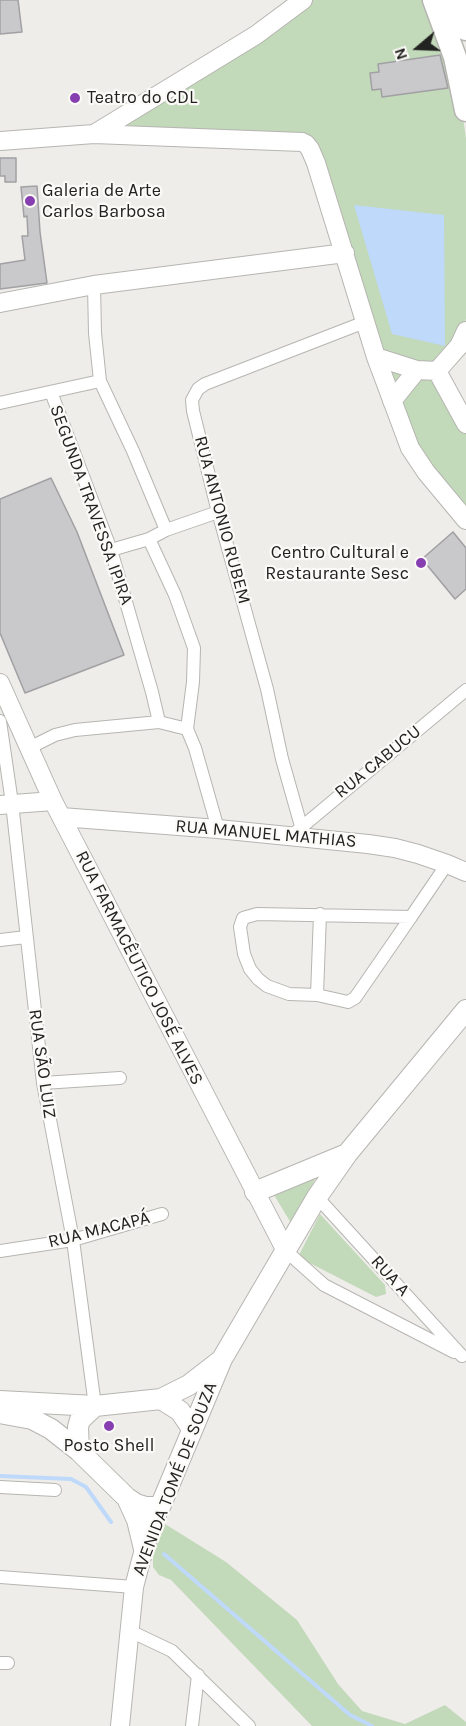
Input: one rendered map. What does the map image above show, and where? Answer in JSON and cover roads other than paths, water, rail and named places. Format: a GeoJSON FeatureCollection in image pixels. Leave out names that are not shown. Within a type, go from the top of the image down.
{"type":"FeatureCollection","features":[{"type":"Feature","properties":{"kind":"highway"},"geometry":{"type":"LineString","coordinates":[[434,0],[455,57],[466,110]]}},
{"type":"Feature","properties":{"kind":"highway"},"geometry":{"type":"LineString","coordinates":[[456,0],[466,29]]}},
{"type":"Feature","properties":{"kind":"main road","name":"AVENIDA TOMÉ DE SOUZA"},"geometry":{"type":"LineString","coordinates":[[160,1507],[222,1359],[317,1197],[347,1154],[466,1010]]}},
{"type":"Feature","properties":{"kind":"main road"},"geometry":{"type":"LineString","coordinates":[[255,1192],[347,1154]]}},
{"type":"Feature","properties":{"kind":"main road"},"geometry":{"type":"LineString","coordinates":[[0,1401],[94,1406],[161,1399],[189,1385],[222,1359]]}},
{"type":"Feature","properties":{"kind":"main road"},"geometry":{"type":"LineString","coordinates":[[161,1399],[180,1411],[192,1430]]}},
{"type":"Feature","properties":{"kind":"main road"},"geometry":{"type":"LineString","coordinates":[[80,1451],[78,1427],[80,1420],[94,1406]]}},
{"type":"Feature","properties":{"kind":"main road"},"geometry":{"type":"LineString","coordinates":[[0,1413],[32,1419],[51,1429],[80,1451],[127,1498],[146,1507],[160,1507]]}},
{"type":"Feature","properties":{"kind":"main road"},"geometry":{"type":"LineString","coordinates":[[127,1498],[141,1533],[144,1549]]}},
{"type":"Feature","properties":{"kind":"street"},"geometry":{"type":"LineString","coordinates":[[94,134],[256,35],[303,0]]}},
{"type":"Feature","properties":{"kind":"street"},"geometry":{"type":"LineString","coordinates":[[0,141],[94,134],[302,142],[309,147],[345,253],[376,357],[410,448],[426,472],[466,519]]}},
{"type":"Feature","properties":{"kind":"street"},"geometry":{"type":"LineString","coordinates":[[0,303],[94,285],[345,253]]}},
{"type":"Feature","properties":{"kind":"street"},"geometry":{"type":"LineString","coordinates":[[94,285],[95,333],[100,381],[134,451],[166,530]]}},
{"type":"Feature","properties":{"kind":"street","name":"RUA ANTONIO RUBEM"},"geometry":{"type":"LineString","coordinates":[[297,831],[264,678],[218,512],[192,400],[198,389],[255,364],[365,322]]}},
{"type":"Feature","properties":{"kind":"street"},"geometry":{"type":"LineString","coordinates":[[376,357],[417,370],[437,370],[459,346],[466,331]]}},
{"type":"Feature","properties":{"kind":"street"},"geometry":{"type":"LineString","coordinates":[[392,401],[417,370]]}},
{"type":"Feature","properties":{"kind":"street"},"geometry":{"type":"LineString","coordinates":[[437,370],[466,424]]}},
{"type":"Feature","properties":{"kind":"street"},"geometry":{"type":"LineString","coordinates":[[0,403],[100,381]]}},
{"type":"Feature","properties":{"kind":"street","name":"SEGUNDA TRAVESSA IPIRA"},"geometry":{"type":"LineString","coordinates":[[51,392],[111,550],[159,722]]}},
{"type":"Feature","properties":{"kind":"street"},"geometry":{"type":"LineString","coordinates":[[111,550],[149,539],[166,530],[218,512]]}},
{"type":"Feature","properties":{"kind":"street"},"geometry":{"type":"LineString","coordinates":[[149,539],[175,595],[194,648],[193,681],[187,729],[195,748],[218,829]]}},
{"type":"Feature","properties":{"kind":"street","name":"RUA FARMACÊUTICO JOSÉ ALVES"},"geometry":{"type":"LineString","coordinates":[[0,683],[57,809],[286,1251]]}},
{"type":"Feature","properties":{"kind":"street","name":"RUA CABUCU"},"geometry":{"type":"LineString","coordinates":[[297,831],[466,690]]}},
{"type":"Feature","properties":{"kind":"street","name":"RUA SÃO LUIZ"},"geometry":{"type":"LineString","coordinates":[[0,721],[6,804],[26,938],[43,1083],[73,1240],[94,1406]]}},
{"type":"Feature","properties":{"kind":"street"},"geometry":{"type":"LineString","coordinates":[[29,748],[55,735],[75,730],[159,722],[187,729]]}},
{"type":"Feature","properties":{"kind":"street","name":"RUA MANUEL MATHIAS"},"geometry":{"type":"LineString","coordinates":[[6,804],[218,829],[297,831],[395,848],[447,864],[466,873]]}},
{"type":"Feature","properties":{"kind":"street"},"geometry":{"type":"LineString","coordinates":[[411,917],[320,914],[250,915],[243,918],[240,927],[246,961],[258,979],[267,986],[289,994],[348,1002],[353,999],[411,917],[447,864]]}},
{"type":"Feature","properties":{"kind":"street"},"geometry":{"type":"LineString","coordinates":[[317,996],[320,914]]}},
{"type":"Feature","properties":{"kind":"street"},"geometry":{"type":"LineString","coordinates":[[0,940],[26,938]]}},
{"type":"Feature","properties":{"kind":"street"},"geometry":{"type":"LineString","coordinates":[[43,1083],[120,1078]]}},
{"type":"Feature","properties":{"kind":"street","name":"RUA A"},"geometry":{"type":"LineString","coordinates":[[317,1197],[464,1357]]}},
{"type":"Feature","properties":{"kind":"street","name":"RUA MACAPÁ"},"geometry":{"type":"LineString","coordinates":[[0,1251],[73,1240],[162,1214]]}},
{"type":"Feature","properties":{"kind":"street","name":"RUA A"},"geometry":{"type":"LineString","coordinates":[[286,1251],[324,1285],[464,1357]]}},
{"type":"Feature","properties":{"kind":"street"},"geometry":{"type":"LineString","coordinates":[[0,1487],[56,1490]]}},
{"type":"Feature","properties":{"kind":"street","name":"AVENIDA TOMÉ DE SOUZA"},"geometry":{"type":"LineString","coordinates":[[120,1726],[134,1587],[144,1549],[160,1507]]}},
{"type":"Feature","properties":{"kind":"street"},"geometry":{"type":"LineString","coordinates":[[0,1577],[134,1587]]}},
{"type":"Feature","properties":{"kind":"street"},"geometry":{"type":"LineString","coordinates":[[130,1631],[167,1647],[249,1726]]}},
{"type":"Feature","properties":{"kind":"street"},"geometry":{"type":"LineString","coordinates":[[192,1726],[198,1675]]}},
{"type":"Feature","properties":{"kind":"water"},"geometry":{"type":"Polygon","coordinates":[[[354,205],[444,215],[445,346],[392,334],[354,205]]]}},
{"type":"Feature","properties":{"kind":"waterway"},"geometry":{"type":"LineString","coordinates":[[0,1476],[71,1479],[86,1487],[111,1522]]}},
{"type":"Feature","properties":{"kind":"waterway"},"geometry":{"type":"LineString","coordinates":[[164,1554],[350,1715],[372,1726]]}},
{"type":"Feature","properties":{"kind":"place","name":"Teatro do CDL"},"geometry":{"type":"Point","coordinates":[75,98]}},
{"type":"Feature","properties":{"kind":"place","name":"Galeria de Arte Carlos Barbosa"},"geometry":{"type":"Point","coordinates":[30,201]}},
{"type":"Feature","properties":{"kind":"place","name":"Centro Cultural e Restaurante Sesc"},"geometry":{"type":"Point","coordinates":[421,563]}},
{"type":"Feature","properties":{"kind":"place","name":"Posto Shell"},"geometry":{"type":"Point","coordinates":[109,1426]}}]}
